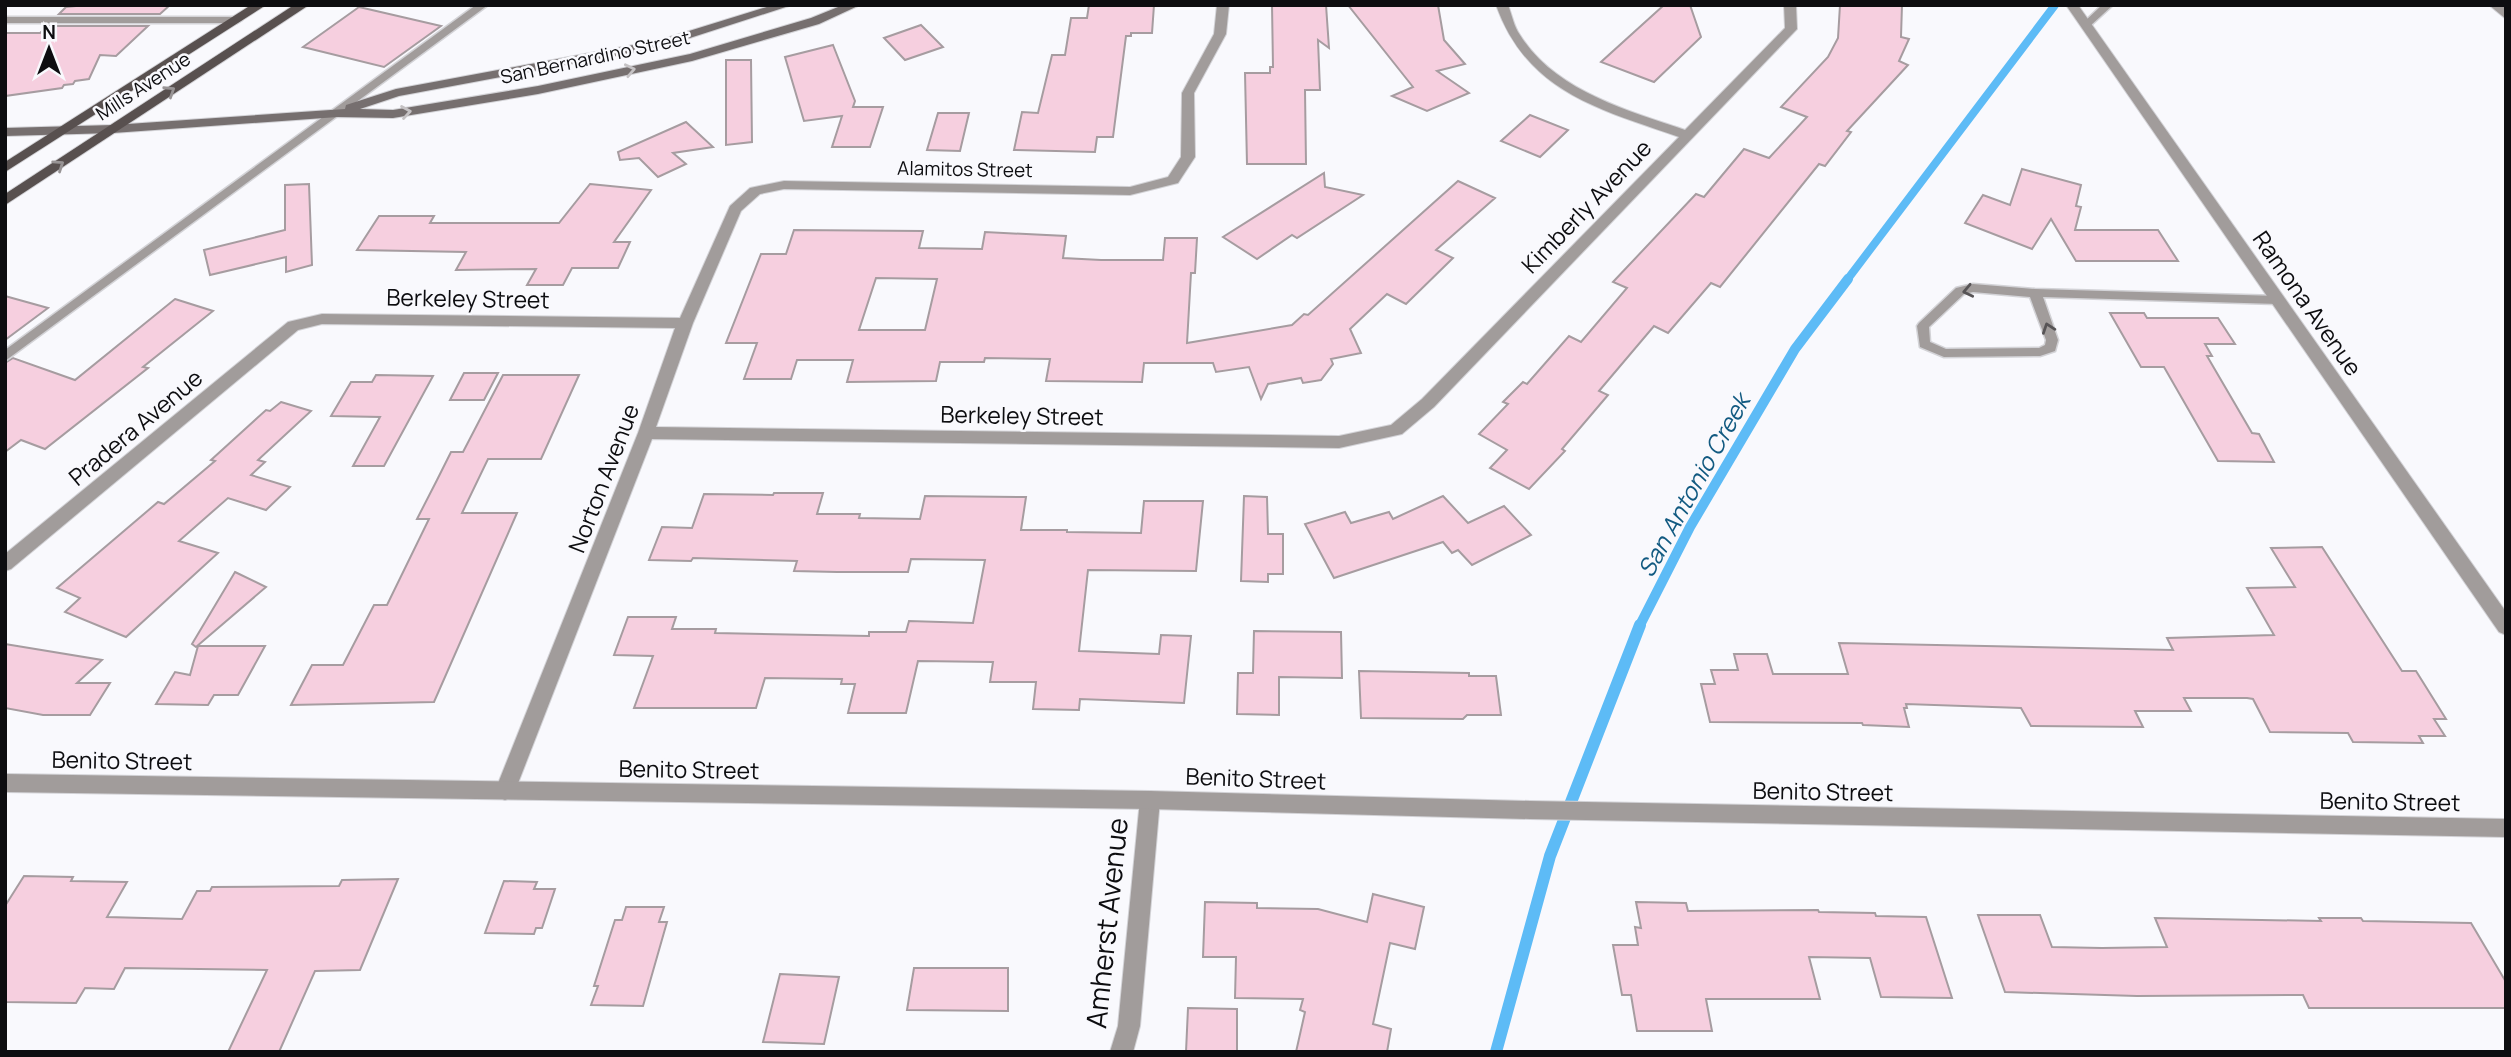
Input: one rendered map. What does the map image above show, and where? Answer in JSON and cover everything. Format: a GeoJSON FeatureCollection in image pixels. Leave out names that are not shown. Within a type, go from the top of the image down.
{"type":"FeatureCollection","features":[{"type":"Feature","properties":{"kind":"main road","name":"Mills Avenue"},"geometry":{"type":"LineString","coordinates":[[5,168],[260,5]]}},
{"type":"Feature","properties":{"kind":"main road","name":"Mills Avenue"},"geometry":{"type":"LineString","coordinates":[[5,201],[303,5]]}},
{"type":"Feature","properties":{"kind":"main road","name":"San Bernardino Street"},"geometry":{"type":"LineString","coordinates":[[338,113],[396,93],[662,43],[786,5]]}},
{"type":"Feature","properties":{"kind":"main road","name":"San Bernardino Street"},"geometry":{"type":"LineString","coordinates":[[5,132],[113,129],[338,113],[393,114],[538,90],[692,57],[815,21],[854,5]]}},
{"type":"Feature","properties":{"kind":"street","name":"Alamitos Street"},"geometry":{"type":"LineString","coordinates":[[755,191],[784,185],[1130,191],[1174,180],[1188,157],[1188,93],[1220,34],[1223,5]]}},
{"type":"Feature","properties":{"kind":"street"},"geometry":{"type":"LineString","coordinates":[[1502,5],[1516,43],[1546,73],[1592,100],[1686,135]]}},
{"type":"Feature","properties":{"kind":"street","name":"Kimberly Avenue"},"geometry":{"type":"LineString","coordinates":[[1396,430],[1428,403],[1791,29],[1790,5]]}},
{"type":"Feature","properties":{"kind":"street","name":"Ramona Avenue"},"geometry":{"type":"LineString","coordinates":[[2072,5],[2506,627]]}},
{"type":"Feature","properties":{"kind":"street"},"geometry":{"type":"LineString","coordinates":[[2495,5],[2506,15]]}},
{"type":"Feature","properties":{"kind":"street","name":"Norton Avenue"},"geometry":{"type":"LineString","coordinates":[[505,791],[646,433],[685,323],[735,209],[755,191]]}},
{"type":"Feature","properties":{"kind":"street","name":"Berkeley Street"},"geometry":{"type":"LineString","coordinates":[[293,326],[323,318],[685,323]]}},
{"type":"Feature","properties":{"kind":"street","name":"Pradera Avenue"},"geometry":{"type":"LineString","coordinates":[[5,564],[293,326]]}},
{"type":"Feature","properties":{"kind":"street","name":"Berkeley Street"},"geometry":{"type":"LineString","coordinates":[[646,433],[1339,442],[1396,430]]}},
{"type":"Feature","properties":{"kind":"street","name":"Benito Street"},"geometry":{"type":"LineString","coordinates":[[5,783],[1150,800],[1530,810],[2506,828]]}},
{"type":"Feature","properties":{"kind":"street","name":"Amherst Avenue"},"geometry":{"type":"LineString","coordinates":[[1121,1052],[1129,1026],[1150,800]]}},
{"type":"Feature","properties":{"kind":"lane"},"geometry":{"type":"LineString","coordinates":[[5,357],[483,5]]}},
{"type":"Feature","properties":{"kind":"lane"},"geometry":{"type":"LineString","coordinates":[[2086,25],[2108,5]]}},
{"type":"Feature","properties":{"kind":"lane"},"geometry":{"type":"LineString","coordinates":[[5,20],[237,20]]}},
{"type":"Feature","properties":{"kind":"lane"},"geometry":{"type":"LineString","coordinates":[[2035,293],[2052,340],[2051,348],[2040,352],[1944,353],[1924,345],[1923,326],[1960,291],[1973,288],[2035,293],[2278,300]]}},
{"type":"Feature","properties":{"kind":"building"},"geometry":{"type":"Polygon","coordinates":[[[170,5],[160,14],[59,14],[66,7],[170,5]]]}},
{"type":"Feature","properties":{"kind":"building"},"geometry":{"type":"Polygon","coordinates":[[[1089,5],[1154,5],[1152,33],[1131,33],[1131,36],[1126,36],[1113,137],[1097,137],[1095,152],[1014,150],[1022,112],[1038,113],[1052,55],[1065,55],[1071,18],[1087,18],[1089,5]]]}},
{"type":"Feature","properties":{"kind":"building"},"geometry":{"type":"Polygon","coordinates":[[[1272,5],[1326,5],[1329,48],[1318,40],[1320,90],[1305,90],[1306,164],[1247,164],[1245,73],[1270,73],[1270,67],[1273,67],[1272,5]]]}},
{"type":"Feature","properties":{"kind":"building"},"geometry":{"type":"Polygon","coordinates":[[[1348,5],[1438,5],[1444,40],[1465,64],[1437,71],[1469,93],[1427,111],[1392,96],[1413,87],[1348,5]]]}},
{"type":"Feature","properties":{"kind":"building"},"geometry":{"type":"Polygon","coordinates":[[[1664,5],[1690,5],[1701,37],[1654,82],[1601,62],[1664,5]]]}},
{"type":"Feature","properties":{"kind":"building"},"geometry":{"type":"Polygon","coordinates":[[[1840,5],[1902,5],[1901,37],[1909,39],[1899,61],[1908,65],[1847,131],[1851,132],[1825,166],[1819,164],[1720,287],[1711,283],[1668,333],[1654,326],[1599,391],[1608,395],[1562,449],[1565,451],[1529,489],[1490,468],[1507,450],[1479,434],[1508,404],[1503,402],[1523,382],[1527,384],[1569,336],[1581,342],[1627,288],[1613,282],[1696,194],[1704,197],[1744,149],[1769,158],[1807,117],[1781,107],[1828,57],[1838,38],[1840,5]]]}},
{"type":"Feature","properties":{"kind":"building"},"geometry":{"type":"Polygon","coordinates":[[[359,7],[441,26],[384,67],[303,47],[359,7]]]}},
{"type":"Feature","properties":{"kind":"building"},"geometry":{"type":"Polygon","coordinates":[[[921,25],[943,47],[905,60],[884,38],[921,25]]]}},
{"type":"Feature","properties":{"kind":"building"},"geometry":{"type":"Polygon","coordinates":[[[48,26],[148,26],[116,56],[100,55],[89,79],[75,81],[62,88],[5,96],[5,33],[40,33],[48,26]]]}},
{"type":"Feature","properties":{"kind":"building"},"geometry":{"type":"Polygon","coordinates":[[[833,45],[855,101],[853,107],[883,107],[870,147],[832,147],[842,116],[804,121],[785,57],[833,45]]]}},
{"type":"Feature","properties":{"kind":"building"},"geometry":{"type":"Polygon","coordinates":[[[726,60],[751,60],[752,142],[726,145],[726,60]]]}},
{"type":"Feature","properties":{"kind":"building"},"geometry":{"type":"Polygon","coordinates":[[[938,113],[969,113],[960,151],[927,150],[938,113]]]}},
{"type":"Feature","properties":{"kind":"building"},"geometry":{"type":"Polygon","coordinates":[[[1530,115],[1568,130],[1540,157],[1501,141],[1530,115]]]}},
{"type":"Feature","properties":{"kind":"building"},"geometry":{"type":"Polygon","coordinates":[[[686,122],[713,147],[673,153],[686,164],[658,177],[639,158],[620,160],[618,152],[686,122]]]}},
{"type":"Feature","properties":{"kind":"building"},"geometry":{"type":"Polygon","coordinates":[[[2022,169],[2081,185],[2076,206],[2081,207],[2075,230],[2158,230],[2178,261],[2076,261],[2051,219],[2032,249],[1965,223],[1983,195],[2010,205],[2022,169]]]}},
{"type":"Feature","properties":{"kind":"building"},"geometry":{"type":"Polygon","coordinates":[[[1324,173],[1325,187],[1363,195],[1297,238],[1292,235],[1257,259],[1223,237],[1324,173]]]}},
{"type":"Feature","properties":{"kind":"building"},"geometry":{"type":"Polygon","coordinates":[[[1458,181],[1495,198],[1436,250],[1453,258],[1406,304],[1387,294],[1350,329],[1361,353],[1331,359],[1333,364],[1321,380],[1303,383],[1301,378],[1268,384],[1261,399],[1249,367],[1216,372],[1213,363],[1144,363],[1142,382],[1046,381],[1050,359],[985,358],[984,362],[940,362],[936,381],[847,382],[853,360],[797,360],[791,379],[744,379],[757,343],[726,343],[761,254],[786,254],[794,230],[923,231],[919,248],[982,249],[985,232],[1066,236],[1063,258],[1101,260],[1163,260],[1165,238],[1197,238],[1195,273],[1191,273],[1187,343],[1292,325],[1304,314],[1308,315],[1458,181]],[[876,278],[859,330],[925,330],[937,279],[876,278]]]}},
{"type":"Feature","properties":{"kind":"building"},"geometry":{"type":"Polygon","coordinates":[[[309,184],[312,265],[286,272],[286,257],[210,275],[204,250],[285,230],[285,185],[309,184]]]}},
{"type":"Feature","properties":{"kind":"building"},"geometry":{"type":"Polygon","coordinates":[[[590,184],[651,190],[614,242],[630,242],[618,268],[572,268],[563,285],[527,285],[536,269],[456,270],[466,252],[357,250],[379,216],[434,216],[430,223],[559,223],[590,184]]]}},
{"type":"Feature","properties":{"kind":"building"},"geometry":{"type":"Polygon","coordinates":[[[5,296],[48,308],[5,340],[5,296]]]}},
{"type":"Feature","properties":{"kind":"building"},"geometry":{"type":"Polygon","coordinates":[[[175,299],[213,311],[143,367],[148,368],[45,449],[21,440],[5,452],[5,363],[13,358],[75,380],[175,299]]]}},
{"type":"Feature","properties":{"kind":"building"},"geometry":{"type":"Polygon","coordinates":[[[2110,313],[2144,313],[2147,318],[2218,318],[2235,344],[2205,344],[2212,356],[2207,356],[2252,433],[2259,434],[2274,462],[2218,461],[2164,367],[2141,367],[2110,313]]]}},
{"type":"Feature","properties":{"kind":"building"},"geometry":{"type":"Polygon","coordinates":[[[464,373],[498,373],[484,400],[450,400],[464,373]]]}},
{"type":"Feature","properties":{"kind":"building"},"geometry":{"type":"Polygon","coordinates":[[[376,375],[433,376],[384,466],[353,466],[380,417],[331,416],[351,382],[372,382],[376,375]]]}},
{"type":"Feature","properties":{"kind":"building"},"geometry":{"type":"Polygon","coordinates":[[[503,375],[579,375],[541,459],[488,459],[462,513],[517,513],[434,702],[291,705],[312,665],[343,665],[374,605],[387,605],[429,519],[417,519],[451,452],[463,452],[503,375]]]}},
{"type":"Feature","properties":{"kind":"building"},"geometry":{"type":"Polygon","coordinates":[[[281,402],[311,411],[258,460],[265,462],[251,475],[290,487],[266,510],[228,498],[179,541],[218,553],[126,637],[65,612],[80,598],[57,588],[158,502],[164,504],[215,461],[211,460],[266,410],[270,411],[281,402]]]}},
{"type":"Feature","properties":{"kind":"building"},"geometry":{"type":"Polygon","coordinates":[[[823,493],[817,514],[920,519],[925,496],[1026,497],[1021,530],[1067,532],[1141,533],[1144,501],[1203,501],[1196,571],[1088,570],[1079,651],[1159,654],[1161,635],[1191,636],[1184,703],[1080,699],[1079,710],[1033,709],[1036,682],[990,682],[993,662],[918,661],[906,713],[848,713],[855,684],[841,684],[842,679],[765,678],[756,708],[634,708],[653,656],[614,655],[628,617],[676,617],[672,629],[716,629],[715,633],[869,636],[869,632],[906,632],[909,621],[973,623],[985,560],[911,559],[908,572],[837,572],[794,571],[797,561],[693,558],[691,561],[649,560],[662,527],[692,528],[704,494],[823,493]]]}},
{"type":"Feature","properties":{"kind":"building"},"geometry":{"type":"Polygon","coordinates":[[[1244,496],[1267,497],[1268,534],[1283,534],[1283,574],[1268,574],[1268,582],[1241,581],[1244,496]]]}},
{"type":"Feature","properties":{"kind":"building"},"geometry":{"type":"Polygon","coordinates":[[[1443,496],[1468,523],[1504,506],[1531,535],[1472,565],[1458,550],[1452,553],[1443,542],[1334,578],[1305,524],[1345,512],[1351,523],[1389,512],[1393,519],[1443,496]]]}},
{"type":"Feature","properties":{"kind":"building"},"geometry":{"type":"Polygon","coordinates":[[[2322,547],[2402,671],[2416,671],[2446,719],[2434,719],[2445,736],[2419,736],[2423,743],[2353,742],[2348,733],[2270,732],[2253,699],[2247,698],[2184,698],[2191,711],[2135,711],[2143,727],[2031,726],[2021,708],[1906,704],[1907,708],[1904,708],[1909,727],[1862,723],[1710,722],[1701,684],[1715,684],[1711,670],[1738,670],[1734,654],[1767,654],[1773,674],[1848,674],[1839,643],[2173,650],[2167,638],[2274,635],[2247,588],[2295,587],[2271,548],[2322,547]]]}},
{"type":"Feature","properties":{"kind":"building"},"geometry":{"type":"Polygon","coordinates":[[[235,572],[266,587],[196,647],[192,644],[235,572]]]}},
{"type":"Feature","properties":{"kind":"building"},"geometry":{"type":"Polygon","coordinates":[[[1254,631],[1341,632],[1342,678],[1279,677],[1279,715],[1237,714],[1238,673],[1253,673],[1254,631]]]}},
{"type":"Feature","properties":{"kind":"building"},"geometry":{"type":"Polygon","coordinates":[[[5,644],[102,660],[77,683],[110,683],[90,715],[43,715],[5,708],[5,644]]]}},
{"type":"Feature","properties":{"kind":"building"},"geometry":{"type":"Polygon","coordinates":[[[198,646],[265,646],[238,695],[214,695],[208,705],[156,704],[175,672],[190,675],[198,646]]]}},
{"type":"Feature","properties":{"kind":"building"},"geometry":{"type":"Polygon","coordinates":[[[1359,671],[1496,676],[1501,715],[1467,715],[1463,719],[1361,718],[1359,671]]]}},
{"type":"Feature","properties":{"kind":"building"},"geometry":{"type":"Polygon","coordinates":[[[24,876],[73,877],[71,881],[127,882],[107,917],[182,919],[197,891],[210,891],[212,887],[339,886],[342,880],[398,879],[360,970],[315,971],[279,1052],[228,1052],[267,970],[125,968],[114,989],[85,988],[76,1003],[5,1002],[5,906],[24,876]]]}},
{"type":"Feature","properties":{"kind":"building"},"geometry":{"type":"Polygon","coordinates":[[[504,881],[537,882],[534,889],[555,889],[542,928],[536,928],[534,934],[485,933],[504,881]]]}},
{"type":"Feature","properties":{"kind":"building"},"geometry":{"type":"Polygon","coordinates":[[[1373,894],[1424,907],[1415,949],[1390,943],[1373,1024],[1391,1029],[1387,1052],[1296,1052],[1305,1012],[1300,1010],[1303,999],[1235,998],[1236,957],[1203,957],[1205,902],[1257,903],[1257,908],[1318,909],[1367,922],[1373,894]]]}},
{"type":"Feature","properties":{"kind":"building"},"geometry":{"type":"Polygon","coordinates":[[[1636,902],[1686,903],[1688,911],[1818,910],[1875,913],[1876,916],[1926,917],[1952,998],[1881,997],[1870,958],[1809,957],[1820,999],[1706,999],[1712,1031],[1637,1031],[1631,995],[1622,995],[1613,945],[1638,945],[1635,927],[1641,928],[1636,902]]]}},
{"type":"Feature","properties":{"kind":"building"},"geometry":{"type":"Polygon","coordinates":[[[626,907],[664,907],[659,922],[667,922],[643,1006],[591,1005],[598,986],[594,986],[615,920],[622,920],[626,907]]]}},
{"type":"Feature","properties":{"kind":"building"},"geometry":{"type":"Polygon","coordinates":[[[1978,915],[2040,915],[2052,947],[2102,948],[2167,947],[2155,918],[2321,921],[2319,918],[2361,918],[2363,921],[2471,923],[2506,982],[2506,1008],[2309,1008],[2303,995],[2137,996],[2005,992],[1978,915]]]}},
{"type":"Feature","properties":{"kind":"building"},"geometry":{"type":"Polygon","coordinates":[[[914,968],[1008,968],[1008,1011],[907,1010],[914,968]]]}},
{"type":"Feature","properties":{"kind":"building"},"geometry":{"type":"Polygon","coordinates":[[[780,974],[839,977],[824,1044],[763,1042],[780,974]]]}},
{"type":"Feature","properties":{"kind":"building"},"geometry":{"type":"Polygon","coordinates":[[[1188,1008],[1237,1009],[1237,1052],[1186,1052],[1188,1008]]]}},
{"type":"Feature","properties":{"kind":"waterway","name":"San Antonio Creek"},"geometry":{"type":"LineString","coordinates":[[1847,280],[2055,5]]}},
{"type":"Feature","properties":{"kind":"waterway","name":"San Antonio Creek"},"geometry":{"type":"LineString","coordinates":[[1640,625],[1690,527],[1795,349],[1848,279]]}},
{"type":"Feature","properties":{"kind":"waterway","name":"San Antonio Creek"},"geometry":{"type":"LineString","coordinates":[[1496,1052],[1550,856],[1640,625]]}}]}
